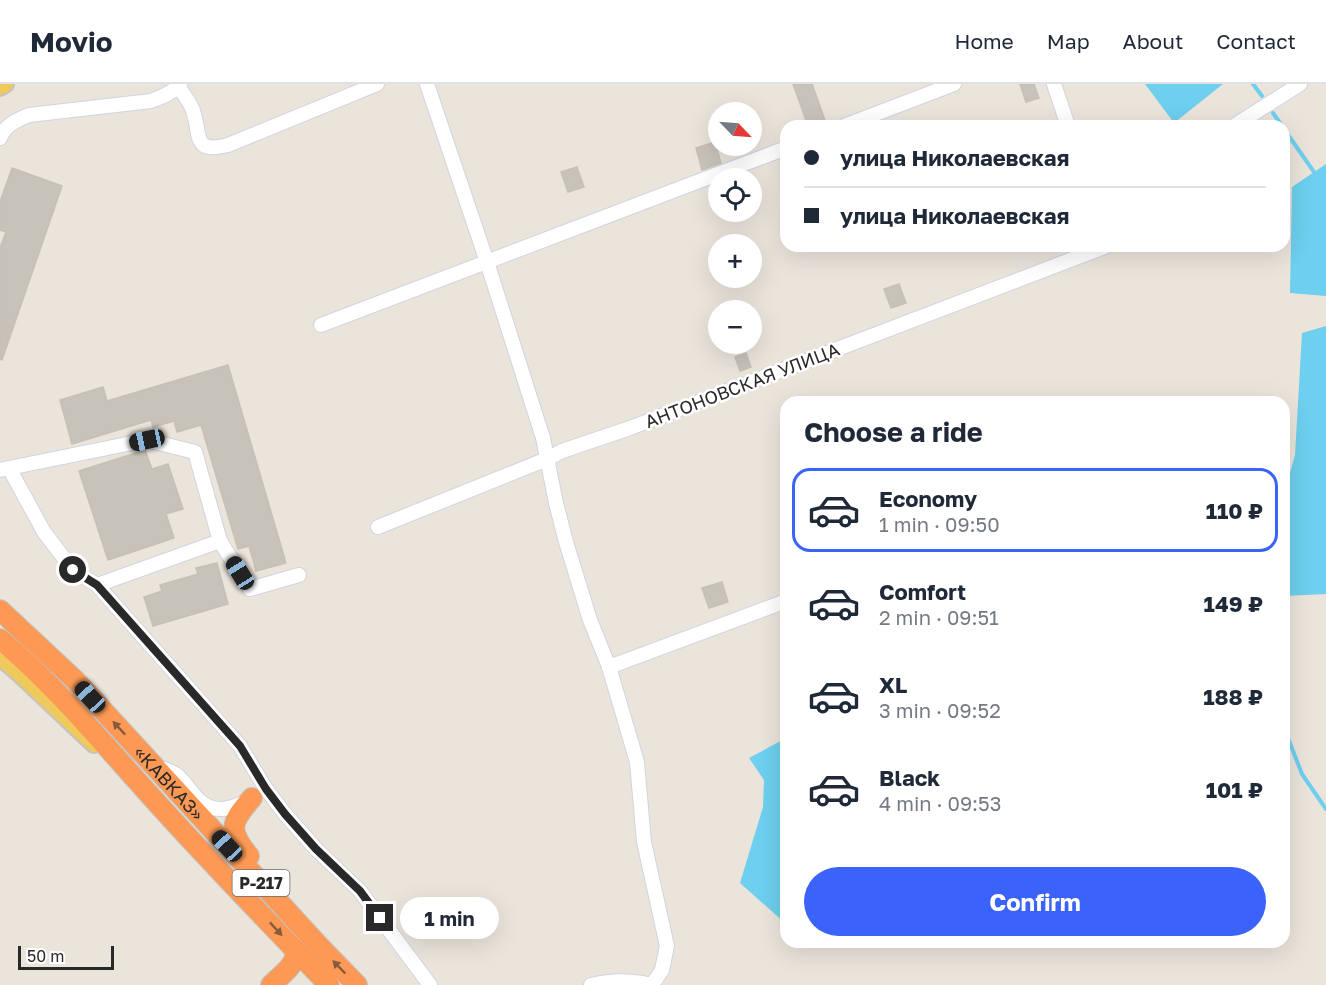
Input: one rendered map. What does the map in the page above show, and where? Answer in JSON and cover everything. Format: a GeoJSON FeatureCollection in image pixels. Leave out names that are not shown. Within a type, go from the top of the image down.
{"type":"FeatureCollection","features":[{"type":"Feature","properties":{"kind":"highway","name":"«КАВКАЗ»"},"geometry":{"type":"LineString","coordinates":[[0,610],[75,680],[297,923],[357,985]]}},
{"type":"Feature","properties":{"kind":"highway","name":"«КАВКАЗ»"},"geometry":{"type":"LineString","coordinates":[[0,639],[61,696],[299,959],[329,985]]}},
{"type":"Feature","properties":{"kind":"highway"},"geometry":{"type":"LineString","coordinates":[[259,794],[239,812],[234,824],[234,835],[293,908],[297,923]]}},
{"type":"Feature","properties":{"kind":"highway"},"geometry":{"type":"LineString","coordinates":[[271,985],[299,959]]}},
{"type":"Feature","properties":{"kind":"main road"},"geometry":{"type":"LineString","coordinates":[[0,87],[5,84]]}},
{"type":"Feature","properties":{"kind":"main road"},"geometry":{"type":"LineString","coordinates":[[0,657],[158,804]]}},
{"type":"Feature","properties":{"kind":"street"},"geometry":{"type":"LineString","coordinates":[[176,85],[192,108],[199,140],[205,146],[215,148],[228,145],[377,84]]}},
{"type":"Feature","properties":{"kind":"street"},"geometry":{"type":"LineString","coordinates":[[427,84],[543,438],[566,542],[590,620],[609,667],[637,762],[644,842],[667,946],[663,970],[652,985],[621,981],[591,985]]}},
{"type":"Feature","properties":{"kind":"street"},"geometry":{"type":"LineString","coordinates":[[860,120],[954,84]]}},
{"type":"Feature","properties":{"kind":"street"},"geometry":{"type":"LineString","coordinates":[[1054,84],[1066,120]]}},
{"type":"Feature","properties":{"kind":"street"},"geometry":{"type":"LineString","coordinates":[[1243,120],[1300,84]]}},
{"type":"Feature","properties":{"kind":"street"},"geometry":{"type":"LineString","coordinates":[[0,123],[14,113],[32,106],[144,93],[176,85]]}},
{"type":"Feature","properties":{"kind":"street"},"geometry":{"type":"LineString","coordinates":[[0,138],[3,130],[29,115],[151,101],[176,85]]}},
{"type":"Feature","properties":{"kind":"street"},"geometry":{"type":"LineString","coordinates":[[321,325],[780,150]]}},
{"type":"Feature","properties":{"kind":"street","name":"АНТОНОВСКАЯ УЛИЦА"},"geometry":{"type":"LineString","coordinates":[[378,527],[562,451],[630,428],[1091,252]]}},
{"type":"Feature","properties":{"kind":"street"},"geometry":{"type":"LineString","coordinates":[[298,575],[250,589],[220,541],[195,452],[147,440],[4,469],[44,532],[73,570],[97,585],[240,746],[259,794],[285,814],[316,849],[360,891],[430,985]]}},
{"type":"Feature","properties":{"kind":"street"},"geometry":{"type":"LineString","coordinates":[[97,585],[220,541]]}},
{"type":"Feature","properties":{"kind":"street"},"geometry":{"type":"LineString","coordinates":[[609,667],[780,603]]}},
{"type":"Feature","properties":{"kind":"street"},"geometry":{"type":"LineString","coordinates":[[154,765],[177,774],[201,802],[210,807],[225,809],[235,807],[259,794]]}},
{"type":"Feature","properties":{"kind":"water"},"geometry":{"type":"Polygon","coordinates":[[[1145,84],[1223,84],[1178,120],[1172,120],[1145,84]]]}},
{"type":"Feature","properties":{"kind":"water"},"geometry":{"type":"Polygon","coordinates":[[[1326,164],[1326,296],[1290,293],[1292,187],[1326,164]]]}},
{"type":"Feature","properties":{"kind":"water"},"geometry":{"type":"Polygon","coordinates":[[[1326,326],[1326,594],[1290,596],[1290,473],[1295,455],[1302,333],[1326,326]]]}},
{"type":"Feature","properties":{"kind":"water"},"geometry":{"type":"Polygon","coordinates":[[[780,741],[780,919],[740,883],[763,807],[764,780],[749,758],[780,741]]]}},
{"type":"Feature","properties":{"kind":"building"},"geometry":{"type":"Polygon","coordinates":[[[793,84],[812,84],[825,120],[806,120],[793,84]]]}},
{"type":"Feature","properties":{"kind":"building"},"geometry":{"type":"Polygon","coordinates":[[[1020,84],[1034,84],[1039,98],[1026,102],[1020,84]]]}},
{"type":"Feature","properties":{"kind":"building"},"geometry":{"type":"Polygon","coordinates":[[[708,144],[708,156],[719,156],[721,163],[702,170],[696,148],[708,144]]]}},
{"type":"Feature","properties":{"kind":"building"},"geometry":{"type":"Polygon","coordinates":[[[577,167],[584,187],[568,192],[561,172],[577,167]]]}},
{"type":"Feature","properties":{"kind":"building"},"geometry":{"type":"Polygon","coordinates":[[[12,168],[62,186],[2,360],[0,359],[0,248],[6,232],[0,230],[0,202],[12,168]]]}},
{"type":"Feature","properties":{"kind":"building"},"geometry":{"type":"Polygon","coordinates":[[[899,284],[906,303],[891,308],[884,289],[899,284]]]}},
{"type":"Feature","properties":{"kind":"building"},"geometry":{"type":"Polygon","coordinates":[[[746,354],[751,367],[740,371],[735,357],[746,354]]]}},
{"type":"Feature","properties":{"kind":"building"},"geometry":{"type":"Polygon","coordinates":[[[228,365],[286,563],[256,571],[249,546],[238,549],[201,425],[177,432],[174,421],[153,427],[151,420],[72,444],[60,400],[103,387],[107,401],[228,365]]]}},
{"type":"Feature","properties":{"kind":"building"},"geometry":{"type":"Polygon","coordinates":[[[145,450],[152,469],[168,464],[183,509],[166,514],[174,538],[108,560],[79,471],[145,450]]]}},
{"type":"Feature","properties":{"kind":"building"},"geometry":{"type":"Polygon","coordinates":[[[217,563],[228,604],[153,626],[144,597],[162,591],[160,585],[198,574],[196,568],[217,563]]]}},
{"type":"Feature","properties":{"kind":"building"},"geometry":{"type":"Polygon","coordinates":[[[722,582],[728,602],[709,608],[702,588],[722,582]]]}},
{"type":"Feature","properties":{"kind":"waterway"},"geometry":{"type":"LineString","coordinates":[[1253,84],[1262,96]]}},
{"type":"Feature","properties":{"kind":"waterway"},"geometry":{"type":"LineString","coordinates":[[1273,113],[1278,120]]}},
{"type":"Feature","properties":{"kind":"waterway"},"geometry":{"type":"LineString","coordinates":[[1290,138],[1314,172]]}},
{"type":"Feature","properties":{"kind":"waterway"},"geometry":{"type":"LineString","coordinates":[[1290,743],[1302,774],[1326,809]]}},
{"type":"Feature","properties":{"kind":"route"},"geometry":{"type":"LineString","coordinates":[[73,570],[97,585],[240,746],[266,789],[285,814],[316,849],[360,891],[380,918]]}}]}
